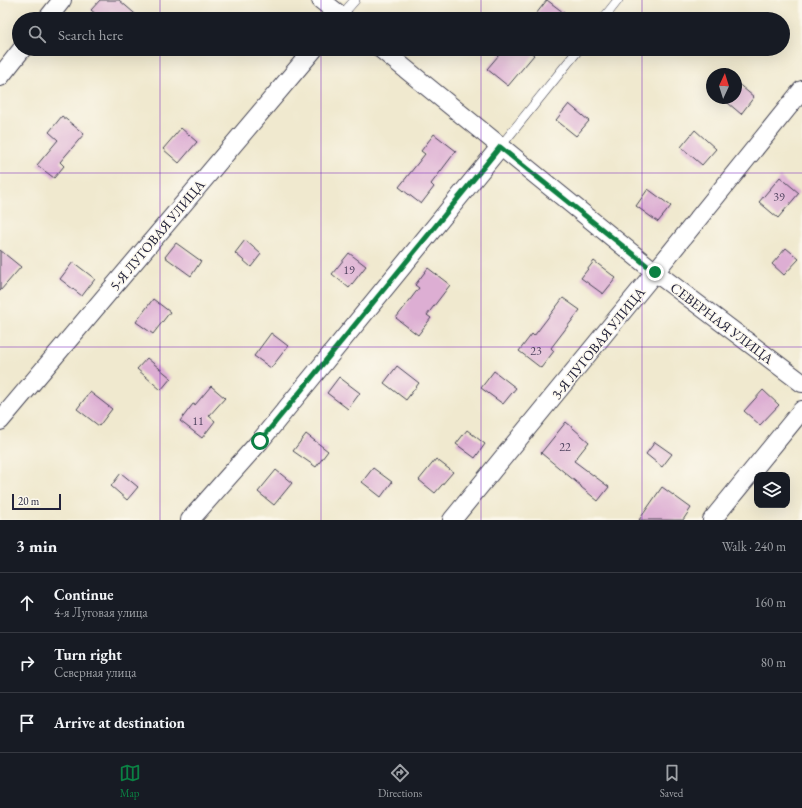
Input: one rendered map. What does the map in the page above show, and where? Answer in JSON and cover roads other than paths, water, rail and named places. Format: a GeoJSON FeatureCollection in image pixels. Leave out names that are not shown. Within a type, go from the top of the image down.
{"type":"FeatureCollection","features":[{"type":"Feature","properties":{"kind":"street"},"geometry":{"type":"LineString","coordinates":[[53,12],[62,0]]}},
{"type":"Feature","properties":{"kind":"street"},"geometry":{"type":"LineString","coordinates":[[321,0],[335,12]]}},
{"type":"Feature","properties":{"kind":"street"},"geometry":{"type":"LineString","coordinates":[[0,77],[16,56]]}},
{"type":"Feature","properties":{"kind":"street","name":"5-Я ЛУГОВАЯ УЛИЦА"},"geometry":{"type":"LineString","coordinates":[[0,421],[308,56]]}},
{"type":"Feature","properties":{"kind":"street","name":"СЕВЕРНАЯ УЛИЦА"},"geometry":{"type":"LineString","coordinates":[[390,56],[655,272],[802,384]]}},
{"type":"Feature","properties":{"kind":"street","name":"3-Я ЛУГОВАЯ УЛИЦА"},"geometry":{"type":"LineString","coordinates":[[452,520],[802,90]]}},
{"type":"Feature","properties":{"kind":"street"},"geometry":{"type":"LineString","coordinates":[[190,520],[260,441],[500,147]]}},
{"type":"Feature","properties":{"kind":"street"},"geometry":{"type":"LineString","coordinates":[[712,520],[802,410]]}},
{"type":"Feature","properties":{"kind":"lane"},"geometry":{"type":"LineString","coordinates":[[346,12],[355,0]]}},
{"type":"Feature","properties":{"kind":"lane"},"geometry":{"type":"LineString","coordinates":[[609,12],[618,0]]}},
{"type":"Feature","properties":{"kind":"lane"},"geometry":{"type":"LineString","coordinates":[[500,147],[573,56]]}}]}
